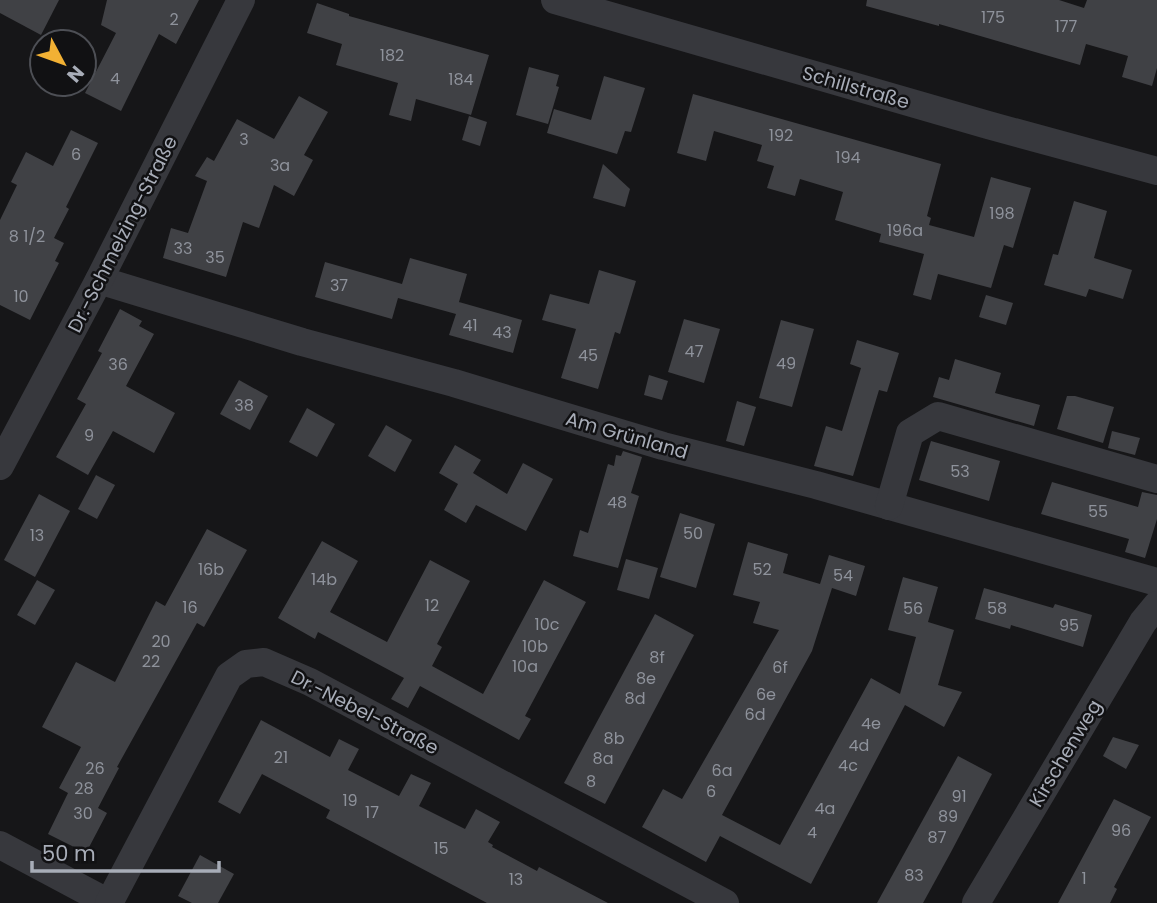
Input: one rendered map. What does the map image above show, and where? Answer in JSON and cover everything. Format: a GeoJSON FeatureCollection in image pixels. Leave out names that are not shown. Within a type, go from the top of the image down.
{"type":"FeatureCollection","features":[{"type":"Feature","properties":{"kind":"street","name":"Dr.-Schmelzing-Straße"},"geometry":{"type":"LineString","coordinates":[[0,466],[99,280],[241,0]]}},
{"type":"Feature","properties":{"kind":"street","name":"Schillstraße"},"geometry":{"type":"LineString","coordinates":[[555,0],[1157,171]]}},
{"type":"Feature","properties":{"kind":"street","name":"Am Grünland"},"geometry":{"type":"LineString","coordinates":[[99,280],[651,443],[889,506],[1157,582]]}},
{"type":"Feature","properties":{"kind":"street"},"geometry":{"type":"LineString","coordinates":[[889,506],[910,433],[938,416],[1157,479]]}},
{"type":"Feature","properties":{"kind":"street","name":"Kirschenweg"},"geometry":{"type":"LineString","coordinates":[[976,903],[1143,622],[1157,605]]}},
{"type":"Feature","properties":{"kind":"street","name":"Dr.-Nebel-Straße"},"geometry":{"type":"LineString","coordinates":[[109,903],[229,676],[246,664],[264,662],[357,706],[724,903]]}},
{"type":"Feature","properties":{"kind":"street"},"geometry":{"type":"LineString","coordinates":[[0,845],[109,903]]}},
{"type":"Feature","properties":{"kind":"building"},"geometry":{"type":"Polygon","coordinates":[[[0,0],[59,0],[45,28],[28,28],[0,13],[0,0]]]}},
{"type":"Feature","properties":{"kind":"building"},"geometry":{"type":"Polygon","coordinates":[[[107,0],[199,0],[176,44],[159,34],[121,111],[95,98],[98,98],[98,68],[116,33],[101,25],[107,0]]]}},
{"type":"Feature","properties":{"kind":"building"},"geometry":{"type":"Polygon","coordinates":[[[867,0],[1059,0],[1084,8],[1087,0],[1157,0],[1157,68],[1152,86],[1122,77],[1128,56],[1086,44],[1080,65],[866,6],[867,0]]]}},
{"type":"Feature","properties":{"kind":"building"},"geometry":{"type":"Polygon","coordinates":[[[317,3],[349,16],[489,55],[471,115],[416,99],[411,121],[389,115],[398,83],[336,65],[342,44],[307,33],[317,3]]]}},
{"type":"Feature","properties":{"kind":"building"},"geometry":{"type":"Polygon","coordinates":[[[529,67],[559,75],[556,86],[559,87],[548,124],[516,115],[529,67]]]}},
{"type":"Feature","properties":{"kind":"building"},"geometry":{"type":"Polygon","coordinates":[[[604,76],[645,88],[631,132],[625,131],[617,154],[547,133],[554,109],[591,120],[604,76]]]}},
{"type":"Feature","properties":{"kind":"building"},"geometry":{"type":"Polygon","coordinates":[[[693,94],[941,164],[927,216],[931,218],[929,225],[974,237],[991,177],[1031,188],[1013,248],[1004,245],[991,288],[938,274],[931,300],[913,295],[924,254],[879,242],[881,234],[835,220],[843,192],[800,179],[795,196],[767,188],[774,166],[757,161],[762,145],[714,131],[706,161],[677,153],[693,94]]]}},
{"type":"Feature","properties":{"kind":"building"},"geometry":{"type":"Polygon","coordinates":[[[299,96],[328,112],[304,155],[313,160],[294,196],[274,185],[259,228],[243,222],[226,277],[163,258],[171,228],[188,233],[207,181],[195,176],[207,157],[214,161],[237,119],[274,139],[299,96]]]}},
{"type":"Feature","properties":{"kind":"building"},"geometry":{"type":"Polygon","coordinates":[[[469,116],[487,122],[480,146],[462,140],[469,116]]]}},
{"type":"Feature","properties":{"kind":"building"},"geometry":{"type":"Polygon","coordinates":[[[71,130],[98,143],[66,207],[69,209],[54,238],[64,243],[55,261],[59,263],[30,320],[0,305],[0,220],[17,185],[11,182],[26,152],[53,166],[71,130]]]}},
{"type":"Feature","properties":{"kind":"building"},"geometry":{"type":"Polygon","coordinates":[[[603,164],[630,189],[625,207],[593,198],[603,164]]]}},
{"type":"Feature","properties":{"kind":"building"},"geometry":{"type":"Polygon","coordinates":[[[1074,201],[1107,211],[1094,258],[1132,270],[1123,299],[1089,289],[1086,297],[1044,285],[1053,254],[1058,255],[1074,201]]]}},
{"type":"Feature","properties":{"kind":"building"},"geometry":{"type":"Polygon","coordinates":[[[410,258],[467,274],[459,302],[522,320],[513,353],[449,335],[456,314],[398,298],[392,319],[315,297],[325,262],[402,284],[410,258]]]}},
{"type":"Feature","properties":{"kind":"building"},"geometry":{"type":"Polygon","coordinates":[[[599,270],[636,281],[620,334],[615,332],[598,389],[561,378],[576,329],[542,320],[550,294],[589,304],[599,270]]]}},
{"type":"Feature","properties":{"kind":"building"},"geometry":{"type":"Polygon","coordinates":[[[986,295],[1013,303],[1006,325],[979,317],[986,295]]]}},
{"type":"Feature","properties":{"kind":"building"},"geometry":{"type":"Polygon","coordinates":[[[120,309],[142,321],[139,326],[154,334],[126,386],[175,413],[154,453],[113,431],[88,475],[56,457],[86,404],[77,399],[102,353],[98,351],[120,309]]]}},
{"type":"Feature","properties":{"kind":"building"},"geometry":{"type":"Polygon","coordinates":[[[684,319],[720,329],[704,383],[668,372],[684,319]]]}},
{"type":"Feature","properties":{"kind":"building"},"geometry":{"type":"Polygon","coordinates":[[[781,320],[814,329],[792,407],[759,398],[781,320]]]}},
{"type":"Feature","properties":{"kind":"building"},"geometry":{"type":"Polygon","coordinates":[[[857,340],[899,353],[887,392],[879,390],[853,476],[814,466],[826,426],[842,431],[861,368],[850,364],[857,340]]]}},
{"type":"Feature","properties":{"kind":"building"},"geometry":{"type":"Polygon","coordinates":[[[955,359],[1001,373],[995,393],[1040,405],[1034,426],[933,397],[939,377],[949,380],[955,359]]]}},
{"type":"Feature","properties":{"kind":"building"},"geometry":{"type":"Polygon","coordinates":[[[649,375],[668,381],[662,400],[644,395],[649,375]]]}},
{"type":"Feature","properties":{"kind":"building"},"geometry":{"type":"Polygon","coordinates":[[[239,380],[268,396],[250,430],[220,414],[239,380]]]}},
{"type":"Feature","properties":{"kind":"building"},"geometry":{"type":"Polygon","coordinates":[[[1067,396],[1114,407],[1103,443],[1057,429],[1067,396]]]}},
{"type":"Feature","properties":{"kind":"building"},"geometry":{"type":"Polygon","coordinates":[[[737,401],[756,407],[744,446],[726,441],[737,401]]]}},
{"type":"Feature","properties":{"kind":"building"},"geometry":{"type":"Polygon","coordinates":[[[307,408],[335,424],[317,457],[289,442],[307,408]]]}},
{"type":"Feature","properties":{"kind":"building"},"geometry":{"type":"Polygon","coordinates":[[[386,425],[412,440],[395,472],[368,456],[386,425]]]}},
{"type":"Feature","properties":{"kind":"building"},"geometry":{"type":"Polygon","coordinates":[[[1112,431],[1140,438],[1135,455],[1108,448],[1112,431]]]}},
{"type":"Feature","properties":{"kind":"building"},"geometry":{"type":"Polygon","coordinates":[[[931,441],[1000,461],[989,501],[919,480],[931,441]]]}},
{"type":"Feature","properties":{"kind":"building"},"geometry":{"type":"Polygon","coordinates":[[[455,445],[481,460],[473,473],[507,494],[523,463],[553,479],[526,531],[476,505],[466,523],[444,510],[458,484],[439,473],[455,445]]]}},
{"type":"Feature","properties":{"kind":"building"},"geometry":{"type":"Polygon","coordinates":[[[623,451],[642,457],[631,493],[639,496],[618,568],[573,556],[580,530],[588,533],[608,464],[614,466],[616,455],[621,456],[623,451]]]}},
{"type":"Feature","properties":{"kind":"building"},"geometry":{"type":"Polygon","coordinates":[[[96,475],[115,485],[97,519],[78,509],[96,475]]]}},
{"type":"Feature","properties":{"kind":"building"},"geometry":{"type":"Polygon","coordinates":[[[1052,482],[1138,507],[1142,492],[1157,495],[1157,519],[1145,558],[1125,552],[1129,539],[1041,514],[1052,482]]]}},
{"type":"Feature","properties":{"kind":"building"},"geometry":{"type":"Polygon","coordinates":[[[39,494],[70,511],[35,577],[4,560],[39,494]]]}},
{"type":"Feature","properties":{"kind":"building"},"geometry":{"type":"Polygon","coordinates":[[[680,513],[715,524],[696,588],[660,577],[680,513]]]}},
{"type":"Feature","properties":{"kind":"building"},"geometry":{"type":"Polygon","coordinates":[[[207,529],[247,550],[204,627],[197,623],[117,767],[119,768],[98,808],[107,813],[86,853],[48,834],[68,793],[59,788],[81,747],[42,727],[76,662],[115,682],[156,601],[165,606],[207,529]]]}},
{"type":"Feature","properties":{"kind":"building"},"geometry":{"type":"Polygon","coordinates":[[[322,541],[358,561],[330,612],[387,642],[430,560],[470,581],[437,644],[442,647],[432,666],[483,694],[544,580],[586,602],[525,716],[531,719],[519,740],[420,686],[408,708],[391,699],[404,678],[318,632],[315,639],[278,618],[322,541]]]}},
{"type":"Feature","properties":{"kind":"building"},"geometry":{"type":"Polygon","coordinates":[[[748,542],[788,554],[783,573],[820,584],[829,555],[865,566],[856,596],[832,588],[812,651],[722,815],[780,845],[871,678],[900,694],[916,637],[888,630],[903,577],[938,587],[928,622],[954,630],[938,685],[962,692],[944,727],[905,705],[811,884],[720,836],[706,862],[642,827],[663,789],[682,799],[779,630],[753,623],[760,602],[733,595],[748,542]]]}},
{"type":"Feature","properties":{"kind":"building"},"geometry":{"type":"Polygon","coordinates":[[[626,559],[658,568],[649,599],[617,590],[626,559]]]}},
{"type":"Feature","properties":{"kind":"building"},"geometry":{"type":"Polygon","coordinates":[[[37,580],[55,590],[35,625],[17,615],[37,580]]]}},
{"type":"Feature","properties":{"kind":"building"},"geometry":{"type":"Polygon","coordinates":[[[984,588],[1053,608],[1055,604],[1092,615],[1083,647],[1011,625],[1010,629],[975,619],[984,588]]]}},
{"type":"Feature","properties":{"kind":"building"},"geometry":{"type":"Polygon","coordinates":[[[655,614],[694,635],[605,804],[564,783],[655,614]]]}},
{"type":"Feature","properties":{"kind":"building"},"geometry":{"type":"Polygon","coordinates":[[[261,720],[330,757],[339,739],[359,749],[348,770],[399,796],[411,774],[431,783],[419,806],[465,829],[476,809],[500,822],[488,842],[492,847],[537,871],[539,867],[608,903],[487,903],[326,818],[330,810],[262,774],[240,814],[218,802],[261,720]]]}},
{"type":"Feature","properties":{"kind":"building"},"geometry":{"type":"Polygon","coordinates":[[[1113,737],[1139,745],[1126,769],[1103,756],[1113,737]]]}},
{"type":"Feature","properties":{"kind":"building"},"geometry":{"type":"Polygon","coordinates":[[[958,756],[992,774],[923,903],[877,903],[958,756]]]}},
{"type":"Feature","properties":{"kind":"building"},"geometry":{"type":"Polygon","coordinates":[[[1114,799],[1151,817],[1114,887],[1117,889],[1110,903],[1058,903],[1114,799]]]}},
{"type":"Feature","properties":{"kind":"building"},"geometry":{"type":"Polygon","coordinates":[[[200,855],[234,874],[218,903],[192,903],[178,896],[200,855]]]}}]}
